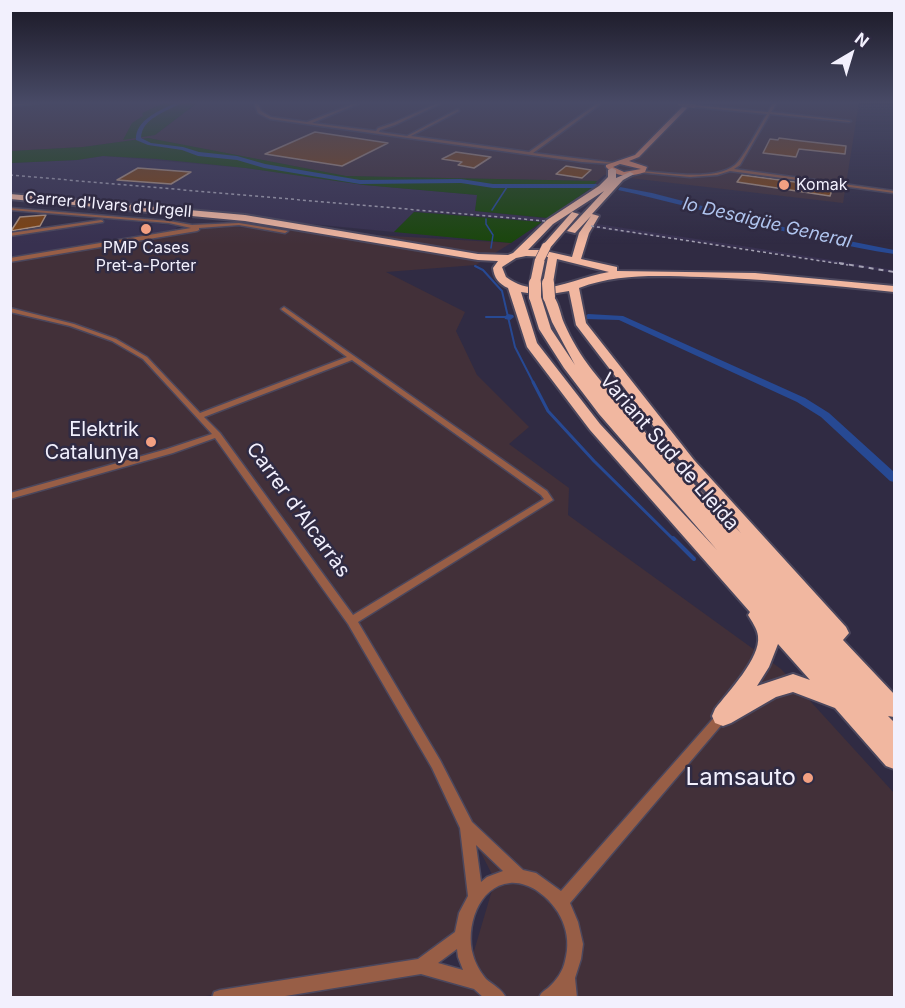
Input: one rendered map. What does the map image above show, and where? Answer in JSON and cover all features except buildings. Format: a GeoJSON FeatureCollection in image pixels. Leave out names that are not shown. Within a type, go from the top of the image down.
{"type":"FeatureCollection","features":[{"type":"Feature","properties":{"kind":"highway","name":"Variant Sud de Lleida"},"geometry":{"type":"LineString","coordinates":[[613,166],[613,176],[606,189],[558,248],[552,259],[542,290],[555,321],[576,355],[608,397],[749,554],[894,708]]}},
{"type":"Feature","properties":{"kind":"highway","name":"Variant Sud de Lleida"},"geometry":{"type":"LineString","coordinates":[[638,170],[620,178],[606,189],[561,227],[546,247],[540,259],[545,329],[569,366],[604,411],[894,738]]}},
{"type":"Feature","properties":{"kind":"highway"},"geometry":{"type":"LineString","coordinates":[[498,268],[550,222],[606,189]]}},
{"type":"Feature","properties":{"kind":"highway"},"geometry":{"type":"LineString","coordinates":[[587,281],[589,275],[580,262],[584,233],[606,189]]}},
{"type":"Feature","properties":{"kind":"highway"},"geometry":{"type":"LineString","coordinates":[[14,197],[245,218],[478,257],[548,254],[617,269],[710,269],[771,272],[894,287]]}},
{"type":"Feature","properties":{"kind":"highway"},"geometry":{"type":"LineString","coordinates":[[14,197],[251,222],[421,252]]}},
{"type":"Feature","properties":{"kind":"highway"},"geometry":{"type":"LineString","coordinates":[[285,231],[476,261],[498,268]]}},
{"type":"Feature","properties":{"kind":"highway"},"geometry":{"type":"LineString","coordinates":[[498,268],[500,277],[513,285],[543,292],[574,288],[608,274],[713,274],[894,287]]}},
{"type":"Feature","properties":{"kind":"highway"},"geometry":{"type":"LineString","coordinates":[[513,285],[531,345],[595,427],[894,758]]}},
{"type":"Feature","properties":{"kind":"highway"},"geometry":{"type":"LineString","coordinates":[[574,288],[580,323],[589,335],[690,463],[892,693]]}},
{"type":"Feature","properties":{"kind":"highway"},"geometry":{"type":"LineString","coordinates":[[723,716],[754,672],[768,646],[766,626],[729,575]]}},
{"type":"Feature","properties":{"kind":"highway"},"geometry":{"type":"LineString","coordinates":[[723,716],[770,690],[793,683],[843,701]]}},
{"type":"Feature","properties":{"kind":"main road"},"geometry":{"type":"LineString","coordinates":[[613,166],[637,156],[643,150]]}},
{"type":"Feature","properties":{"kind":"main road"},"geometry":{"type":"LineString","coordinates":[[637,156],[638,170]]}},
{"type":"Feature","properties":{"kind":"main road"},"geometry":{"type":"LineString","coordinates":[[613,166],[638,170]]}},
{"type":"Feature","properties":{"kind":"main road"},"geometry":{"type":"LineString","coordinates":[[613,166],[638,170]]}},
{"type":"Feature","properties":{"kind":"street"},"geometry":{"type":"LineString","coordinates":[[501,150],[613,166]]}},
{"type":"Feature","properties":{"kind":"street"},"geometry":{"type":"LineString","coordinates":[[529,154],[535,150]]}},
{"type":"Feature","properties":{"kind":"street"},"geometry":{"type":"LineString","coordinates":[[729,170],[738,165],[747,150]]}},
{"type":"Feature","properties":{"kind":"street"},"geometry":{"type":"LineString","coordinates":[[638,170],[676,174],[706,174],[729,170],[894,192]]}},
{"type":"Feature","properties":{"kind":"street","name":"Carrer d'Ivars d'Urgell"},"geometry":{"type":"LineString","coordinates":[[11,209],[203,226],[239,224],[285,231]]}},
{"type":"Feature","properties":{"kind":"street"},"geometry":{"type":"LineString","coordinates":[[10,235],[115,219]]}},
{"type":"Feature","properties":{"kind":"street"},"geometry":{"type":"LineString","coordinates":[[166,236],[176,230],[178,224]]}},
{"type":"Feature","properties":{"kind":"street"},"geometry":{"type":"LineString","coordinates":[[10,260],[191,232],[203,226]]}},
{"type":"Feature","properties":{"kind":"street"},"geometry":{"type":"LineString","coordinates":[[284,309],[544,493],[549,500],[352,621]]}},
{"type":"Feature","properties":{"kind":"street","name":"Carrer d'Alcarràs"},"geometry":{"type":"LineString","coordinates":[[10,310],[72,325],[120,344],[145,358],[217,435],[352,621],[436,764],[467,827],[475,895]]}},
{"type":"Feature","properties":{"kind":"street"},"geometry":{"type":"LineString","coordinates":[[199,416],[351,358]]}},
{"type":"Feature","properties":{"kind":"street"},"geometry":{"type":"LineString","coordinates":[[10,496],[170,451],[217,435]]}},
{"type":"Feature","properties":{"kind":"street"},"geometry":{"type":"LineString","coordinates":[[562,902],[723,716]]}},
{"type":"Feature","properties":{"kind":"street","name":"Carrer d'Alcarràs"},"geometry":{"type":"LineString","coordinates":[[467,827],[519,876]]}},
{"type":"Feature","properties":{"kind":"street"},"geometry":{"type":"LineString","coordinates":[[498,998],[478,982],[469,968],[462,936],[466,909],[475,895],[495,880],[519,876],[543,884],[562,902],[573,926],[576,953],[567,978],[547,998]]}},
{"type":"Feature","properties":{"kind":"street"},"geometry":{"type":"LineString","coordinates":[[421,966],[462,936]]}},
{"type":"Feature","properties":{"kind":"street"},"geometry":{"type":"LineString","coordinates":[[220,998],[421,966],[478,982]]}},
{"type":"Feature","properties":{"kind":"street"},"geometry":{"type":"LineString","coordinates":[[567,978],[570,998]]}},
{"type":"Feature","properties":{"kind":"shaded area"},"geometry":{"type":"Polygon","coordinates":[[[211,150],[851,150],[843,203],[604,175],[597,181],[346,176],[211,150]]]}},
{"type":"Feature","properties":{"kind":"shaded area"},"geometry":{"type":"Polygon","coordinates":[[[103,156],[246,168],[364,185],[478,195],[475,211],[597,224],[894,270],[894,273],[747,249],[593,228],[473,215],[414,212],[394,232],[11,195],[11,163],[77,160],[103,156]]]}},
{"type":"Feature","properties":{"kind":"shaded area"},"geometry":{"type":"Polygon","coordinates":[[[109,219],[179,226],[167,236],[11,260],[11,234],[109,219]]]}},
{"type":"Feature","properties":{"kind":"shaded area"},"geometry":{"type":"Polygon","coordinates":[[[221,226],[511,243],[476,265],[386,272],[465,312],[456,331],[477,375],[529,427],[509,444],[569,488],[568,515],[781,669],[894,793],[894,997],[251,997],[469,968],[495,880],[456,805],[473,881],[462,925],[418,961],[200,997],[11,997],[11,260],[221,226]]]}},
{"type":"Feature","properties":{"kind":"green space"},"geometry":{"type":"Polygon","coordinates":[[[211,150],[346,176],[597,181],[590,189],[548,218],[475,211],[477,195],[364,185],[246,168],[157,159],[103,156],[77,160],[11,163],[11,151],[211,150]]]}},
{"type":"Feature","properties":{"kind":"green space"},"geometry":{"type":"Polygon","coordinates":[[[414,212],[542,222],[511,243],[394,232],[414,212]]]}},
{"type":"Feature","properties":{"kind":"waterway"},"geometry":{"type":"LineString","coordinates":[[186,150],[360,182],[461,181],[493,186],[596,186]]}},
{"type":"Feature","properties":{"kind":"waterway"},"geometry":{"type":"LineString","coordinates":[[492,210],[507,187]]}},
{"type":"Feature","properties":{"kind":"waterway","name":"lo Desaigüe General"},"geometry":{"type":"LineString","coordinates":[[620,189],[652,195],[799,233],[894,252]]}},
{"type":"Feature","properties":{"kind":"waterway"},"geometry":{"type":"LineString","coordinates":[[486,219],[486,224],[493,235],[491,248]]}},
{"type":"Feature","properties":{"kind":"waterway"},"geometry":{"type":"LineString","coordinates":[[475,266],[483,270],[502,291],[515,347],[534,384]]}},
{"type":"Feature","properties":{"kind":"waterway"},"geometry":{"type":"LineString","coordinates":[[486,317],[508,317]]}},
{"type":"Feature","properties":{"kind":"waterway"},"geometry":{"type":"LineString","coordinates":[[588,317],[620,318],[801,400],[825,415],[894,478]]}},
{"type":"Feature","properties":{"kind":"waterway"},"geometry":{"type":"LineString","coordinates":[[533,382],[548,411],[594,461],[674,540]]}},
{"type":"Feature","properties":{"kind":"waterway"},"geometry":{"type":"LineString","coordinates":[[673,538],[694,559]]}},
{"type":"Feature","properties":{"kind":"railway"},"geometry":{"type":"LineString","coordinates":[[10,175],[546,221]]}},
{"type":"Feature","properties":{"kind":"railway"},"geometry":{"type":"LineString","coordinates":[[591,226],[848,265]]}},
{"type":"Feature","properties":{"kind":"railway"},"geometry":{"type":"LineString","coordinates":[[839,263],[894,272]]}},
{"type":"Feature","properties":{"kind":"place","name":"Komak"},"geometry":{"type":"Point","coordinates":[784,185]}},
{"type":"Feature","properties":{"kind":"place","name":"PMP Cases Pret-a-Porter"},"geometry":{"type":"Point","coordinates":[146,229]}},
{"type":"Feature","properties":{"kind":"place","name":"Elektrik Catalunya"},"geometry":{"type":"Point","coordinates":[151,442]}},
{"type":"Feature","properties":{"kind":"place","name":"Lamsauto"},"geometry":{"type":"Point","coordinates":[808,778]}}]}
